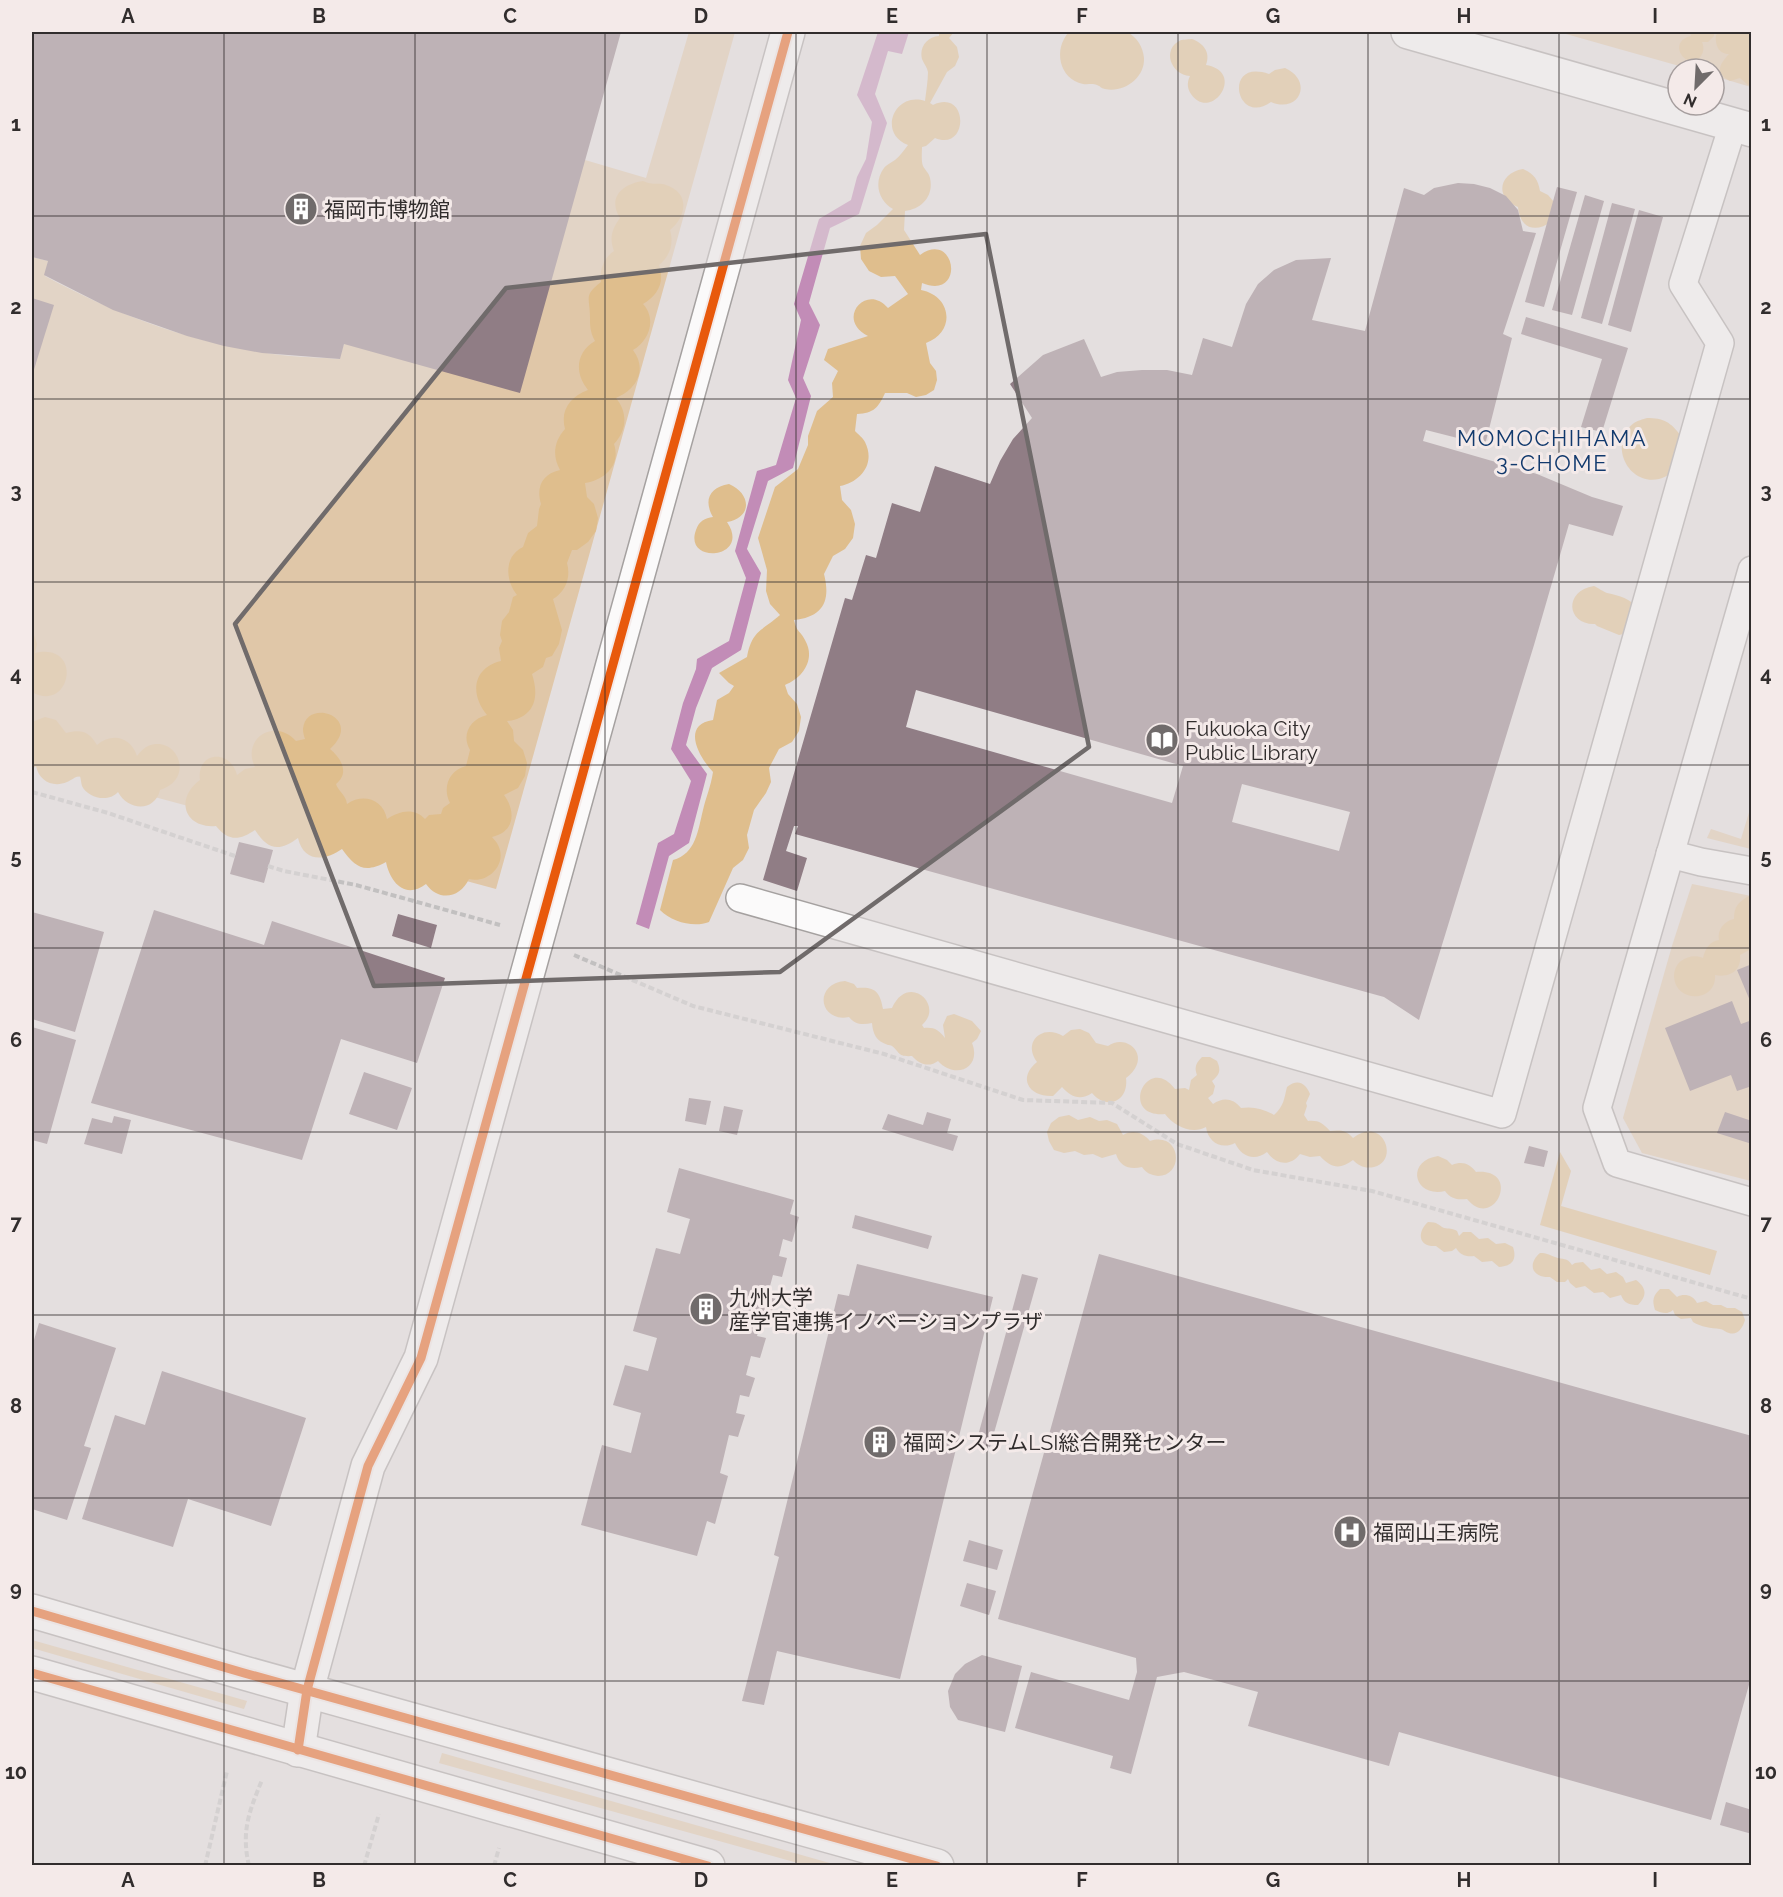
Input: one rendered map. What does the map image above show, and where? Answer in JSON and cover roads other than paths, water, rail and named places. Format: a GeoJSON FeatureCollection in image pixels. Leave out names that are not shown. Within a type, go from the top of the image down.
{"type":"FeatureCollection","features":[{"type":"Feature","properties":{"kind":"street"},"geometry":{"type":"LineString","coordinates":[[298,1750],[307,1690],[368,1466],[421,1358],[788,32]]}},
{"type":"Feature","properties":{"kind":"street"},"geometry":{"type":"LineString","coordinates":[[1408,32],[1742,128]]}},
{"type":"Feature","properties":{"kind":"street"},"geometry":{"type":"LineString","coordinates":[[32,1611],[937,1866]]}},
{"type":"Feature","properties":{"kind":"street"},"geometry":{"type":"LineString","coordinates":[[32,1673],[708,1866]]}},
{"type":"Feature","properties":{"kind":"lane"},"geometry":{"type":"LineString","coordinates":[[740,898],[1502,1114],[1720,344],[1683,284],[1742,128]]}},
{"type":"Feature","properties":{"kind":"lane"},"geometry":{"type":"LineString","coordinates":[[1752,570],[1743,634],[1670,854],[1597,1108],[1617,1163],[1752,1202]]}},
{"type":"Feature","properties":{"kind":"lane"},"geometry":{"type":"LineString","coordinates":[[1670,854],[1752,872]]}},
{"type":"Feature","properties":{"kind":"place","name":"福岡市博物館"},"geometry":{"type":"Point","coordinates":[301,209]}},
{"type":"Feature","properties":{"kind":"place","name":"Fukuoka City Public Library"},"geometry":{"type":"Point","coordinates":[1162,740]}},
{"type":"Feature","properties":{"kind":"place","name":"九州大学 産学官連携イノベーションプラザ"},"geometry":{"type":"Point","coordinates":[706,1309]}},
{"type":"Feature","properties":{"kind":"place","name":"福岡システムLSI総合開発センター"},"geometry":{"type":"Point","coordinates":[880,1442]}},
{"type":"Feature","properties":{"kind":"place","name":"福岡山王病院"},"geometry":{"type":"Point","coordinates":[1350,1532]}},
{"type":"Feature","properties":{"kind":"district","name":"MOMOCHIHAMA 3-CHOME"},"geometry":{"type":"Point","coordinates":[1552,450]}}]}
